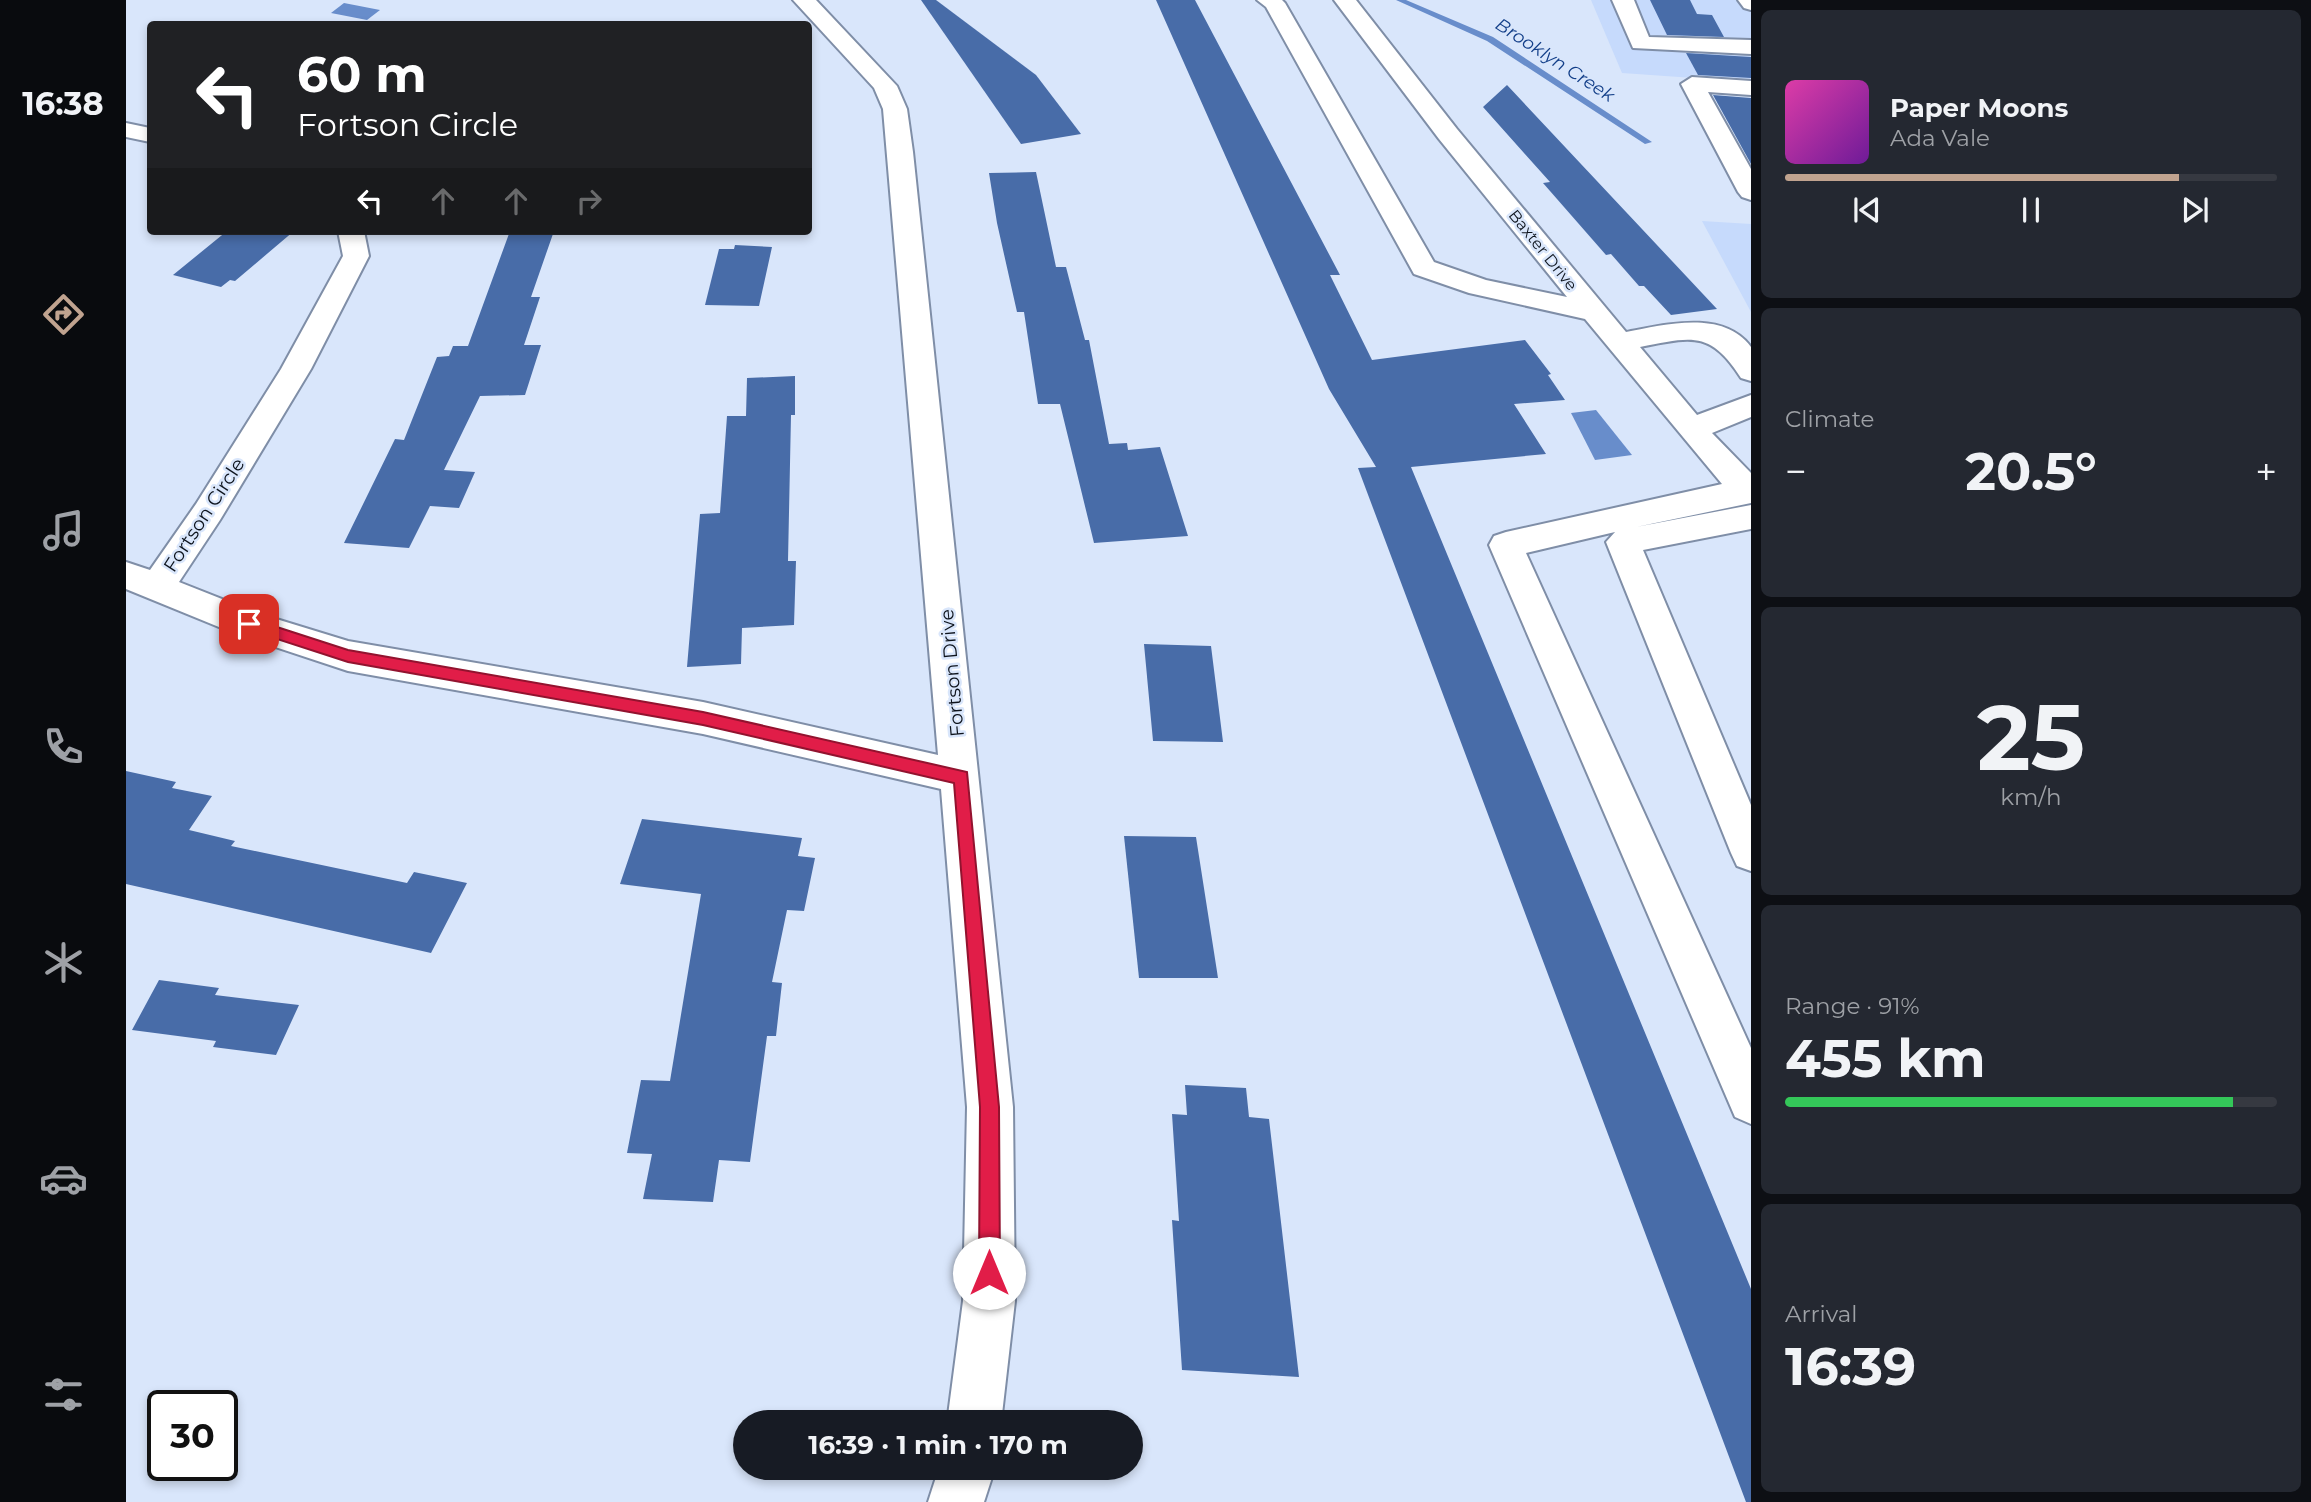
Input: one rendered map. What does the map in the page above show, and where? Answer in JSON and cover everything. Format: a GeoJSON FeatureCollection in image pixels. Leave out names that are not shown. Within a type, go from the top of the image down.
{"type":"FeatureCollection","features":[{"type":"Feature","properties":{"kind":"street","name":"Fortson Drive"},"geometry":{"type":"LineString","coordinates":[[804,0],[885,86],[895,109],[961,777],[990,1107],[989,1301],[976,1410]]}},
{"type":"Feature","properties":{"kind":"street"},"geometry":{"type":"LineString","coordinates":[[1268,0],[1273,3],[1424,268],[1479,287],[1595,312]]}},
{"type":"Feature","properties":{"kind":"street","name":"Baxter Drive"},"geometry":{"type":"LineString","coordinates":[[1345,0],[1448,134],[1750,499]]}},
{"type":"Feature","properties":{"kind":"street"},"geometry":{"type":"LineString","coordinates":[[1623,0],[1642,43],[1659,53],[1751,47]]}},
{"type":"Feature","properties":{"kind":"street"},"geometry":{"type":"LineString","coordinates":[[1751,88],[1692,84],[1751,192]]}},
{"type":"Feature","properties":{"kind":"street"},"geometry":{"type":"LineString","coordinates":[[126,130],[147,134]]}},
{"type":"Feature","properties":{"kind":"street","name":"Fortson Circle"},"geometry":{"type":"LineString","coordinates":[[352,235],[356,256],[296,369],[208,512],[142,580],[249,624],[348,656],[703,718],[961,777]]}},
{"type":"Feature","properties":{"kind":"street"},"geometry":{"type":"LineString","coordinates":[[1424,268],[1476,267],[1576,290]]}},
{"type":"Feature","properties":{"kind":"street"},"geometry":{"type":"LineString","coordinates":[[1619,342],[1690,332],[1716,334],[1734,345],[1751,371]]}},
{"type":"Feature","properties":{"kind":"street"},"geometry":{"type":"LineString","coordinates":[[1690,427],[1712,424],[1751,405]]}},
{"type":"Feature","properties":{"kind":"street"},"geometry":{"type":"LineString","coordinates":[[1750,499],[1618,531],[1506,545],[1751,1101]]}},
{"type":"Feature","properties":{"kind":"street"},"geometry":{"type":"LineString","coordinates":[[1618,531],[1751,853]]}},
{"type":"Feature","properties":{"kind":"street"},"geometry":{"type":"LineString","coordinates":[[956,1502],[963,1480]]}},
{"type":"Feature","properties":{"kind":"shaded area"},"geometry":{"type":"Polygon","coordinates":[[[1591,0],[1751,0],[1751,82],[1622,73],[1591,0]]]}},
{"type":"Feature","properties":{"kind":"shaded area"},"geometry":{"type":"Polygon","coordinates":[[[1702,221],[1751,224],[1751,312],[1702,221]]]}},
{"type":"Feature","properties":{"kind":"water"},"geometry":{"type":"Polygon","coordinates":[[[344,3],[380,10],[367,20],[331,13],[344,3]]]}},
{"type":"Feature","properties":{"kind":"water"},"geometry":{"type":"Polygon","coordinates":[[[1596,410],[1632,455],[1595,460],[1571,413],[1596,410]]]}},
{"type":"Feature","properties":{"kind":"building"},"geometry":{"type":"Polygon","coordinates":[[[921,0],[936,0],[1036,75],[1081,134],[1021,144],[921,0]]]}},
{"type":"Feature","properties":{"kind":"building"},"geometry":{"type":"Polygon","coordinates":[[[1156,0],[1195,0],[1340,275],[1330,275],[1372,360],[1525,340],[1551,374],[1548,375],[1565,400],[1514,404],[1546,454],[1411,467],[1751,1289],[1751,1502],[1746,1502],[1358,468],[1376,467],[1329,389],[1156,0]]]}},
{"type":"Feature","properties":{"kind":"building"},"geometry":{"type":"Polygon","coordinates":[[[1650,0],[1690,0],[1697,14],[1712,15],[1724,37],[1667,35],[1650,0]]]}},
{"type":"Feature","properties":{"kind":"building"},"geometry":{"type":"Polygon","coordinates":[[[1686,53],[1751,57],[1751,78],[1698,75],[1686,53]]]}},
{"type":"Feature","properties":{"kind":"building"},"geometry":{"type":"Polygon","coordinates":[[[1507,85],[1717,309],[1671,315],[1644,286],[1639,286],[1611,254],[1606,255],[1543,183],[1550,182],[1483,107],[1507,85]]]}},
{"type":"Feature","properties":{"kind":"building"},"geometry":{"type":"Polygon","coordinates":[[[1713,95],[1751,98],[1751,164],[1713,95]]]}},
{"type":"Feature","properties":{"kind":"building"},"geometry":{"type":"Polygon","coordinates":[[[1036,172],[1056,267],[1066,267],[1085,340],[1089,340],[1109,444],[1127,443],[1128,450],[1160,447],[1188,536],[1094,543],[1060,404],[1038,404],[1024,312],[1017,312],[989,173],[1036,172]]]}},
{"type":"Feature","properties":{"kind":"building"},"geometry":{"type":"Polygon","coordinates":[[[222,235],[289,235],[235,281],[230,280],[221,287],[173,275],[222,235]]]}},
{"type":"Feature","properties":{"kind":"building"},"geometry":{"type":"Polygon","coordinates":[[[509,235],[553,235],[531,297],[540,297],[524,345],[541,345],[525,395],[480,396],[444,470],[475,472],[459,508],[430,506],[409,548],[344,543],[395,439],[404,440],[437,357],[449,356],[453,346],[468,346],[509,235]]]}},
{"type":"Feature","properties":{"kind":"building"},"geometry":{"type":"Polygon","coordinates":[[[735,245],[772,247],[759,306],[705,305],[719,249],[734,249],[735,245]]]}},
{"type":"Feature","properties":{"kind":"building"},"geometry":{"type":"Polygon","coordinates":[[[795,376],[795,415],[791,415],[788,561],[796,561],[794,625],[742,628],[741,664],[687,667],[700,514],[720,513],[727,416],[746,416],[747,378],[795,376]]]}},
{"type":"Feature","properties":{"kind":"building"},"geometry":{"type":"Polygon","coordinates":[[[1144,644],[1211,646],[1223,742],[1153,741],[1144,644]]]}},
{"type":"Feature","properties":{"kind":"building"},"geometry":{"type":"Polygon","coordinates":[[[126,771],[176,782],[172,788],[212,796],[189,830],[235,841],[231,846],[407,883],[414,872],[467,883],[431,953],[126,884],[126,771]]]}},
{"type":"Feature","properties":{"kind":"building"},"geometry":{"type":"Polygon","coordinates":[[[642,819],[802,838],[798,856],[815,858],[804,911],[787,910],[772,982],[782,983],[776,1036],[767,1036],[750,1162],[719,1160],[713,1202],[643,1199],[652,1154],[627,1153],[641,1080],[670,1081],[701,894],[620,884],[642,819]]]}},
{"type":"Feature","properties":{"kind":"building"},"geometry":{"type":"Polygon","coordinates":[[[1124,836],[1196,837],[1218,978],[1139,978],[1124,836]]]}},
{"type":"Feature","properties":{"kind":"building"},"geometry":{"type":"Polygon","coordinates":[[[159,980],[219,988],[215,995],[299,1005],[276,1055],[213,1047],[216,1041],[132,1030],[159,980]]]}},
{"type":"Feature","properties":{"kind":"building"},"geometry":{"type":"Polygon","coordinates":[[[1185,1085],[1246,1088],[1249,1117],[1269,1119],[1299,1377],[1182,1370],[1172,1220],[1179,1221],[1172,1114],[1187,1115],[1185,1085]]]}},
{"type":"Feature","properties":{"kind":"waterway","name":"Brooklyn Creek"},"geometry":{"type":"LineString","coordinates":[[1400,0],[1490,39],[1648,142]]}},
{"type":"Feature","properties":{"kind":"route"},"geometry":{"type":"LineString","coordinates":[[249,624],[348,656],[703,718],[961,777],[990,1107],[989,1273]]}}]}
